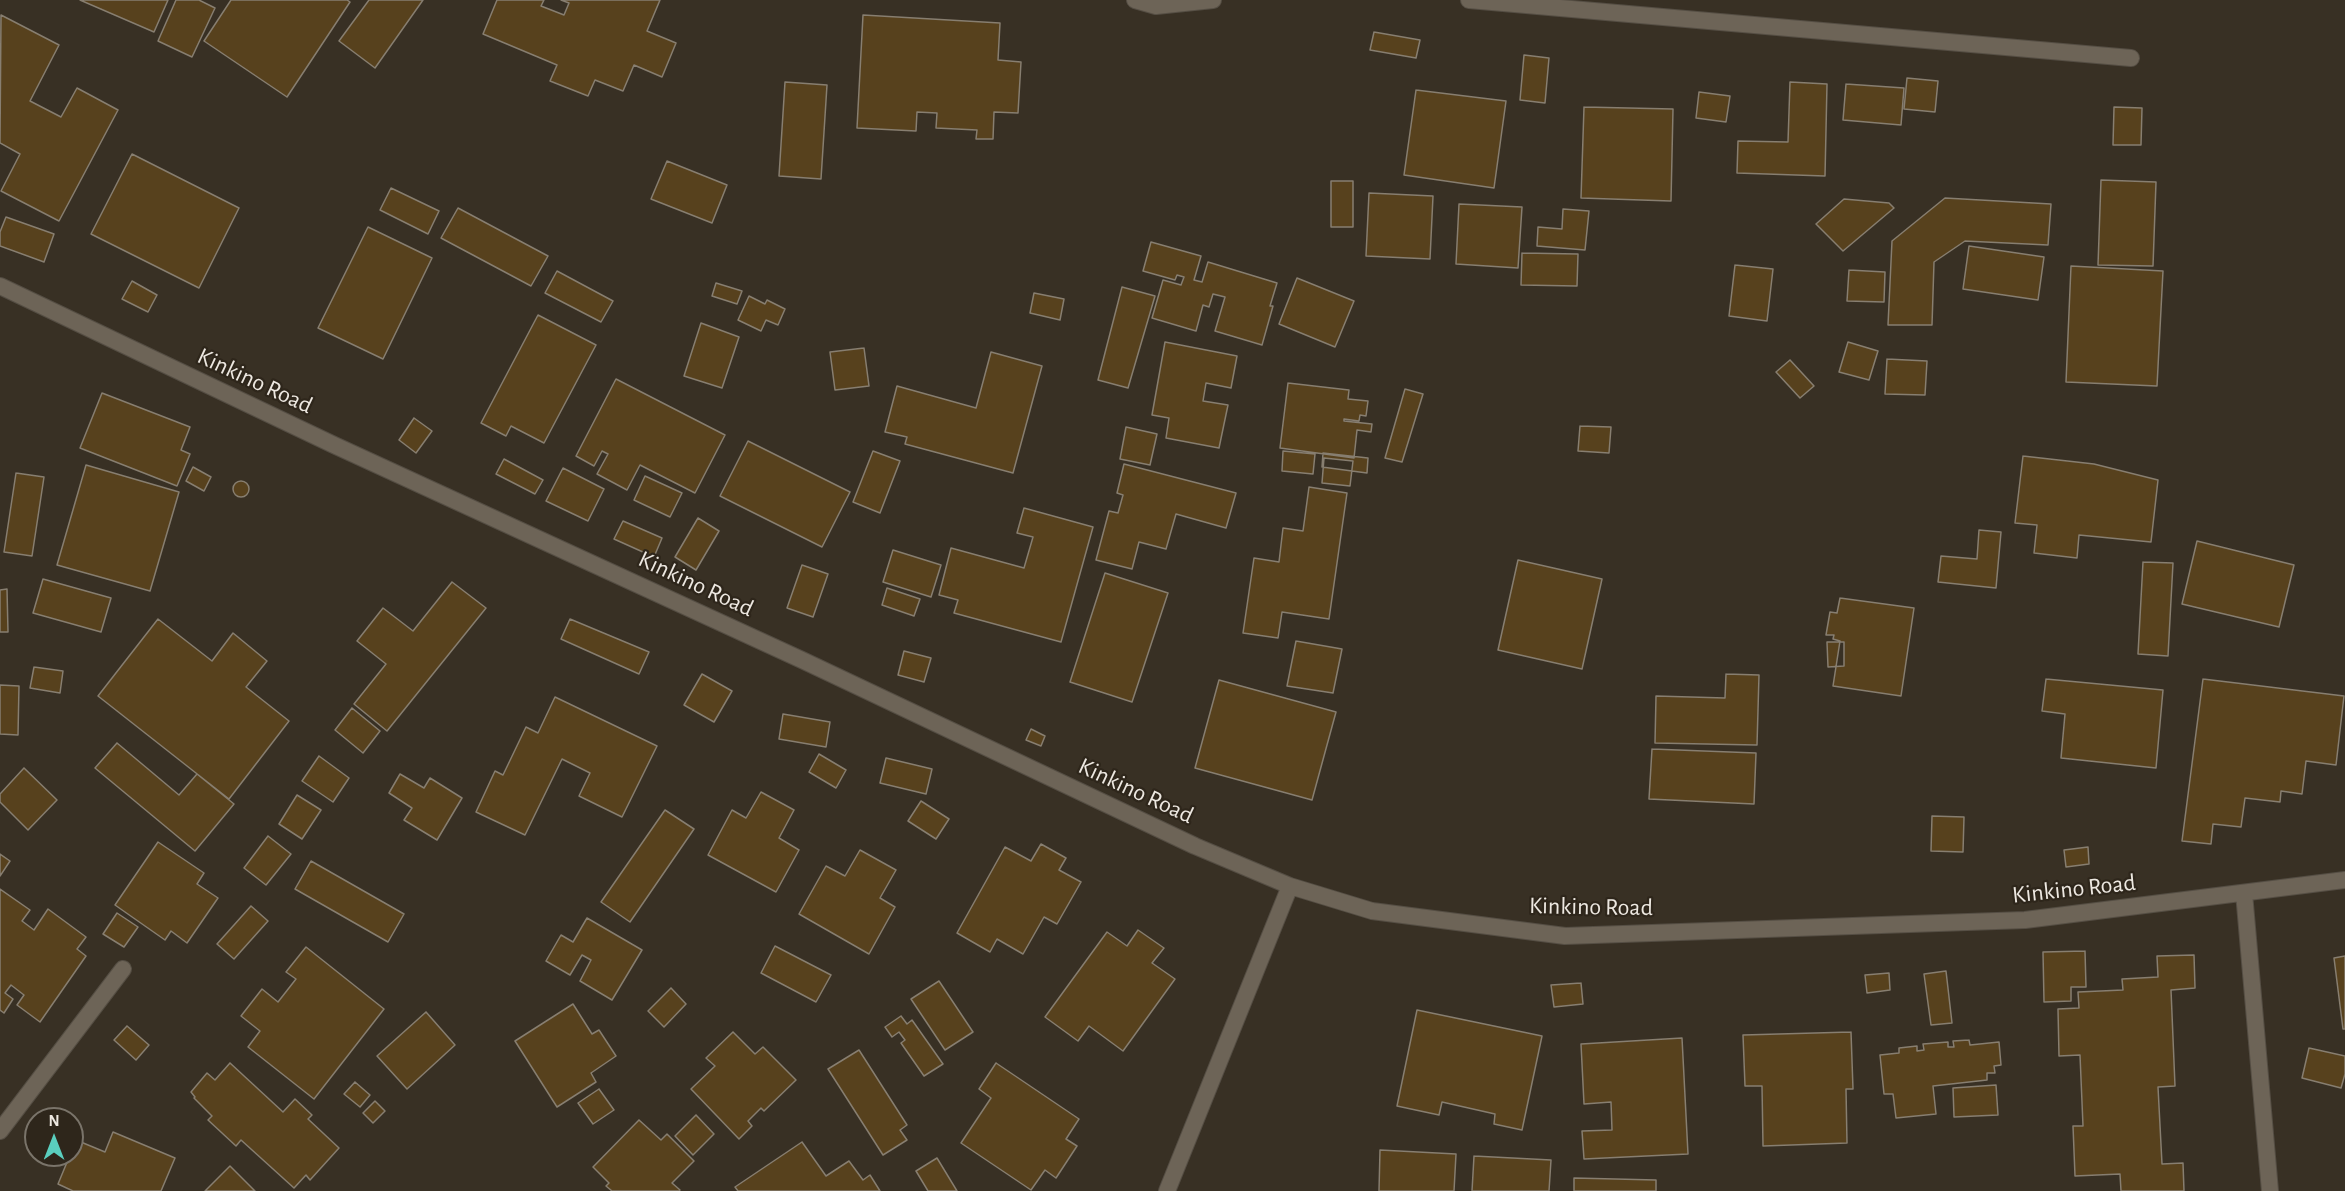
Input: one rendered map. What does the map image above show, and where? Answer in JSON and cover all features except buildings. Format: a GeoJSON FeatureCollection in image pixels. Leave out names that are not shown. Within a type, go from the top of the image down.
{"type":"FeatureCollection","features":[{"type":"Feature","properties":{"kind":"street"},"geometry":{"type":"LineString","coordinates":[[1135,0],[1156,6],[1213,0]]}},
{"type":"Feature","properties":{"kind":"street"},"geometry":{"type":"LineString","coordinates":[[1469,0],[2131,57]]}},
{"type":"Feature","properties":{"kind":"street","name":"Kinkino Road"},"geometry":{"type":"LineString","coordinates":[[0,286],[334,445],[802,660],[1195,846],[1290,886],[1371,911],[1565,936],[2025,920],[2345,880]]}},
{"type":"Feature","properties":{"kind":"street"},"geometry":{"type":"LineString","coordinates":[[1167,1191],[1290,886]]}},
{"type":"Feature","properties":{"kind":"street"},"geometry":{"type":"LineString","coordinates":[[2244,893],[2270,1191]]}},
{"type":"Feature","properties":{"kind":"street"},"geometry":{"type":"LineString","coordinates":[[0,1131],[123,969]]}}]}
